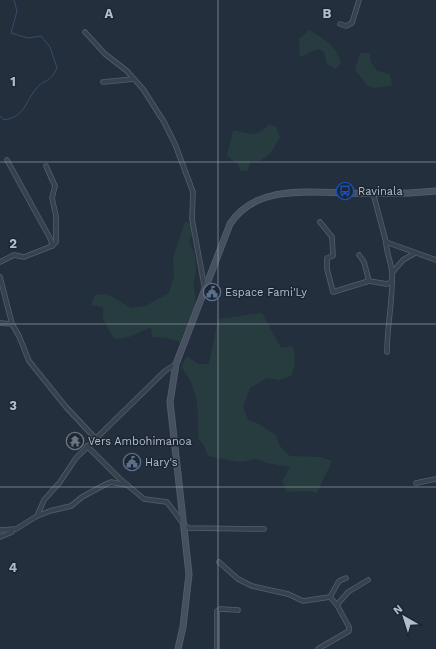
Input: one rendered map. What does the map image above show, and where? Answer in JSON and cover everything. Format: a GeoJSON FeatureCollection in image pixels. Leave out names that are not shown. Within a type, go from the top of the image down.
{"type":"FeatureCollection","features":[{"type":"Feature","properties":{"kind":"main road"},"geometry":{"type":"LineString","coordinates":[[178,649],[185,614],[189,574],[185,526],[170,402],[176,364],[205,292],[228,228],[237,214],[248,206],[273,195],[295,192],[404,194],[436,191]]}},
{"type":"Feature","properties":{"kind":"street"},"geometry":{"type":"LineString","coordinates":[[340,24],[346,26],[352,23],[359,0]]}},
{"type":"Feature","properties":{"kind":"street"},"geometry":{"type":"LineString","coordinates":[[85,32],[105,54],[127,70],[151,99],[164,122],[189,179],[194,198],[192,219],[205,292]]}},
{"type":"Feature","properties":{"kind":"street"},"geometry":{"type":"LineString","coordinates":[[103,82],[134,79]]}},
{"type":"Feature","properties":{"kind":"street"},"geometry":{"type":"LineString","coordinates":[[7,160],[51,240],[52,246]]}},
{"type":"Feature","properties":{"kind":"street"},"geometry":{"type":"LineString","coordinates":[[0,262],[14,255],[24,257],[52,246],[56,242],[56,216],[52,198],[55,186],[46,166]]}},
{"type":"Feature","properties":{"kind":"street"},"geometry":{"type":"LineString","coordinates":[[373,194],[386,242],[386,249],[392,273],[387,333],[387,352]]}},
{"type":"Feature","properties":{"kind":"street"},"geometry":{"type":"LineString","coordinates":[[320,222],[332,237],[333,256],[327,258],[327,269],[333,292],[369,281],[387,284],[392,281]]}},
{"type":"Feature","properties":{"kind":"street"},"geometry":{"type":"LineString","coordinates":[[386,242],[436,260]]}},
{"type":"Feature","properties":{"kind":"street"},"geometry":{"type":"LineString","coordinates":[[392,273],[403,260],[416,253]]}},
{"type":"Feature","properties":{"kind":"street"},"geometry":{"type":"LineString","coordinates":[[359,256],[364,262],[369,281]]}},
{"type":"Feature","properties":{"kind":"street"},"geometry":{"type":"LineString","coordinates":[[0,277],[12,324],[19,336],[29,361],[66,407],[96,438]]}},
{"type":"Feature","properties":{"kind":"street"},"geometry":{"type":"LineString","coordinates":[[0,323],[12,324]]}},
{"type":"Feature","properties":{"kind":"street"},"geometry":{"type":"LineString","coordinates":[[37,516],[44,500],[60,482],[68,468],[86,446],[166,371],[176,364]]}},
{"type":"Feature","properties":{"kind":"street"},"geometry":{"type":"LineString","coordinates":[[86,446],[147,500],[164,500],[167,502],[185,526],[189,528],[264,529]]}},
{"type":"Feature","properties":{"kind":"street"},"geometry":{"type":"LineString","coordinates":[[416,483],[436,479]]}},
{"type":"Feature","properties":{"kind":"street"},"geometry":{"type":"LineString","coordinates":[[0,530],[16,529],[37,516],[71,506],[82,497],[111,482],[130,486]]}},
{"type":"Feature","properties":{"kind":"street"},"geometry":{"type":"LineString","coordinates":[[0,537],[12,532]]}},
{"type":"Feature","properties":{"kind":"street"},"geometry":{"type":"LineString","coordinates":[[219,562],[238,579],[252,586],[288,594],[303,602],[330,597]]}},
{"type":"Feature","properties":{"kind":"street"},"geometry":{"type":"LineString","coordinates":[[330,597],[339,581],[346,578]]}},
{"type":"Feature","properties":{"kind":"street"},"geometry":{"type":"LineString","coordinates":[[337,605],[348,592],[368,580]]}},
{"type":"Feature","properties":{"kind":"street"},"geometry":{"type":"LineString","coordinates":[[318,649],[348,631],[349,627],[337,605],[330,597]]}},
{"type":"Feature","properties":{"kind":"street"},"geometry":{"type":"LineString","coordinates":[[217,649],[217,611],[220,609],[238,610]]}},
{"type":"Feature","properties":{"kind":"green space"},"geometry":{"type":"Polygon","coordinates":[[[309,30],[333,47],[341,63],[336,69],[327,64],[324,52],[318,49],[300,57],[299,39],[309,30]]]}},
{"type":"Feature","properties":{"kind":"green space"},"geometry":{"type":"Polygon","coordinates":[[[360,53],[370,53],[370,61],[377,71],[390,74],[392,85],[373,88],[367,84],[355,70],[360,53]]]}},
{"type":"Feature","properties":{"kind":"green space"},"geometry":{"type":"Polygon","coordinates":[[[269,124],[276,127],[280,137],[270,154],[258,162],[250,161],[248,171],[241,171],[237,163],[227,156],[233,130],[253,134],[261,131],[269,124]]]}},
{"type":"Feature","properties":{"kind":"green space"},"geometry":{"type":"Polygon","coordinates":[[[185,222],[190,223],[193,232],[189,242],[196,261],[194,283],[195,305],[180,342],[167,338],[152,337],[151,327],[129,337],[114,339],[103,319],[103,307],[91,305],[95,295],[107,294],[131,308],[145,306],[169,293],[174,276],[173,257],[185,222]]]}},
{"type":"Feature","properties":{"kind":"green space"},"geometry":{"type":"Polygon","coordinates":[[[262,313],[281,348],[293,346],[295,357],[294,367],[292,375],[280,380],[267,378],[250,388],[243,407],[248,420],[257,423],[276,435],[279,445],[290,456],[321,457],[332,461],[317,493],[309,491],[287,492],[282,481],[290,467],[267,463],[256,459],[239,462],[208,456],[204,446],[198,438],[198,409],[195,392],[192,384],[181,367],[187,356],[198,364],[209,364],[218,319],[262,313]]]}},
{"type":"Feature","properties":{"kind":"waterway"},"geometry":{"type":"LineString","coordinates":[[0,116],[4,120],[21,112],[36,89],[49,79],[57,68],[50,47],[41,36],[28,38],[11,33],[17,11],[14,0]]}},
{"type":"Feature","properties":{"kind":"place","name":"Ravinala"},"geometry":{"type":"Point","coordinates":[345,191]}},
{"type":"Feature","properties":{"kind":"place","name":"Espace Fami'Ly"},"geometry":{"type":"Point","coordinates":[212,292]}},
{"type":"Feature","properties":{"kind":"place","name":"Vers Ambohimanoa"},"geometry":{"type":"Point","coordinates":[75,441]}},
{"type":"Feature","properties":{"kind":"place","name":"Hary's"},"geometry":{"type":"Point","coordinates":[132,462]}}]}
